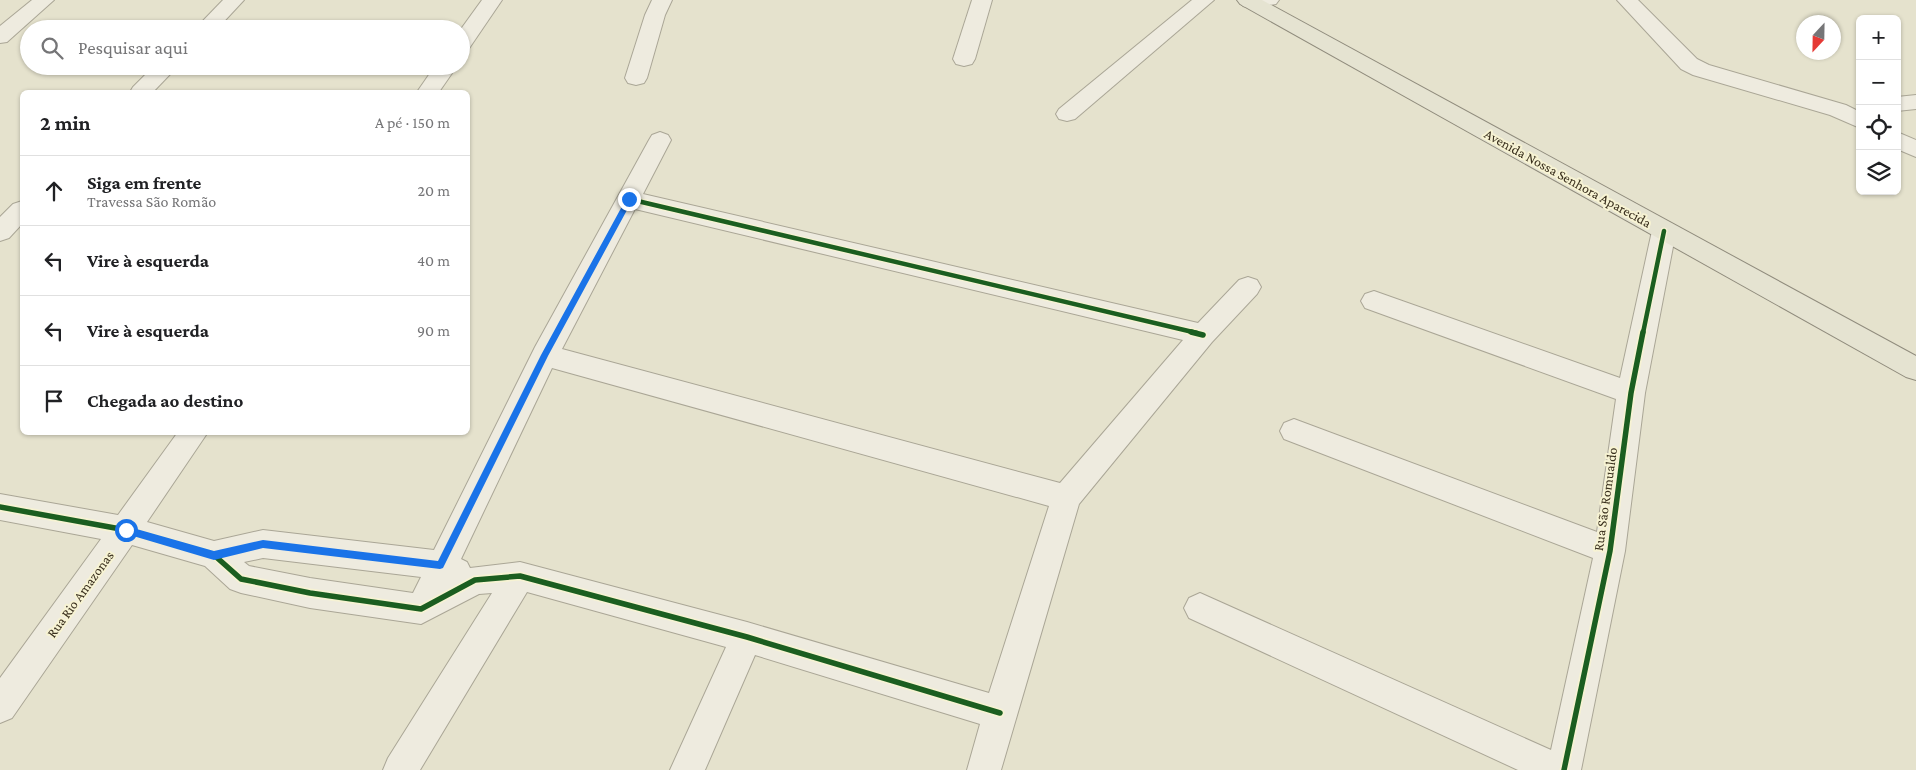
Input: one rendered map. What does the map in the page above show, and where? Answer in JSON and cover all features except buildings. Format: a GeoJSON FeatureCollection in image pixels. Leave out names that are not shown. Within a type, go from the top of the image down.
{"type":"FeatureCollection","features":[{"type":"Feature","properties":{"kind":"main road","name":"Avenida Nossa Senhora Aparecida"},"geometry":{"type":"LineString","coordinates":[[1255,1],[1664,231],[1916,369]]}},
{"type":"Feature","properties":{"kind":"street"},"geometry":{"type":"LineString","coordinates":[[20,20],[44,0]]}},
{"type":"Feature","properties":{"kind":"street"},"geometry":{"type":"LineString","coordinates":[[214,20],[234,0]]}},
{"type":"Feature","properties":{"kind":"street"},"geometry":{"type":"LineString","coordinates":[[470,32],[492,0]]}},
{"type":"Feature","properties":{"kind":"street"},"geometry":{"type":"LineString","coordinates":[[636,78],[655,15],[662,0]]}},
{"type":"Feature","properties":{"kind":"street"},"geometry":{"type":"LineString","coordinates":[[964,59],[982,0]]}},
{"type":"Feature","properties":{"kind":"street"},"geometry":{"type":"LineString","coordinates":[[1067,114],[1204,0]]}},
{"type":"Feature","properties":{"kind":"street"},"geometry":{"type":"LineString","coordinates":[[1627,0],[1689,64],[1702,70],[1849,109]]}},
{"type":"Feature","properties":{"kind":"street"},"geometry":{"type":"LineString","coordinates":[[0,37],[20,20]]}},
{"type":"Feature","properties":{"kind":"street"},"geometry":{"type":"LineString","coordinates":[[143,90],[158,75]]}},
{"type":"Feature","properties":{"kind":"street"},"geometry":{"type":"LineString","coordinates":[[429,90],[440,75]]}},
{"type":"Feature","properties":{"kind":"street"},"geometry":{"type":"LineString","coordinates":[[1901,104],[1916,102]]}},
{"type":"Feature","properties":{"kind":"street"},"geometry":{"type":"LineString","coordinates":[[420,609],[545,355],[660,140]]}},
{"type":"Feature","properties":{"kind":"street"},"geometry":{"type":"LineString","coordinates":[[1901,142],[1916,149]]}},
{"type":"Feature","properties":{"kind":"street"},"geometry":{"type":"LineString","coordinates":[[629,199],[1203,335]]}},
{"type":"Feature","properties":{"kind":"street"},"geometry":{"type":"LineString","coordinates":[[0,232],[20,212]]}},
{"type":"Feature","properties":{"kind":"street","name":"Rua São Romualdo"},"geometry":{"type":"LineString","coordinates":[[1564,770],[1610,551],[1631,393],[1664,231]]}},
{"type":"Feature","properties":{"kind":"street"},"geometry":{"type":"LineString","coordinates":[[984,770],[1066,498],[1203,335],[1248,287]]}},
{"type":"Feature","properties":{"kind":"street"},"geometry":{"type":"LineString","coordinates":[[1374,301],[1631,393]]}},
{"type":"Feature","properties":{"kind":"street"},"geometry":{"type":"LineString","coordinates":[[545,355],[1066,498]]}},
{"type":"Feature","properties":{"kind":"street"},"geometry":{"type":"LineString","coordinates":[[1294,431],[1610,551]]}},
{"type":"Feature","properties":{"kind":"street","name":"Rua Rio Amazonas"},"geometry":{"type":"LineString","coordinates":[[0,706],[192,435]]}},
{"type":"Feature","properties":{"kind":"street"},"geometry":{"type":"LineString","coordinates":[[0,507],[126,530],[214,556],[241,578],[310,593],[420,609],[475,580],[520,576],[747,636],[1000,713]]}},
{"type":"Feature","properties":{"kind":"street"},"geometry":{"type":"LineString","coordinates":[[214,556],[263,544],[440,565],[475,580]]}},
{"type":"Feature","properties":{"kind":"street"},"geometry":{"type":"LineString","coordinates":[[400,770],[520,576]]}},
{"type":"Feature","properties":{"kind":"street"},"geometry":{"type":"LineString","coordinates":[[1200,608],[1557,770]]}},
{"type":"Feature","properties":{"kind":"street"},"geometry":{"type":"LineString","coordinates":[[687,770],[747,636]]}},
{"type":"Feature","properties":{"kind":"cycle path"},"geometry":{"type":"LineString","coordinates":[[629,199],[1203,335]]}},
{"type":"Feature","properties":{"kind":"cycle path"},"geometry":{"type":"LineString","coordinates":[[1564,770],[1610,551],[1631,393],[1664,231]]}},
{"type":"Feature","properties":{"kind":"cycle path"},"geometry":{"type":"LineString","coordinates":[[0,507],[126,530],[214,555],[241,579],[310,593],[421,609],[475,580],[520,576],[747,637],[1000,713]]}},
{"type":"Feature","properties":{"kind":"route"},"geometry":{"type":"LineString","coordinates":[[126,530],[214,556],[263,544],[440,565],[545,355],[629,199]]}}]}
